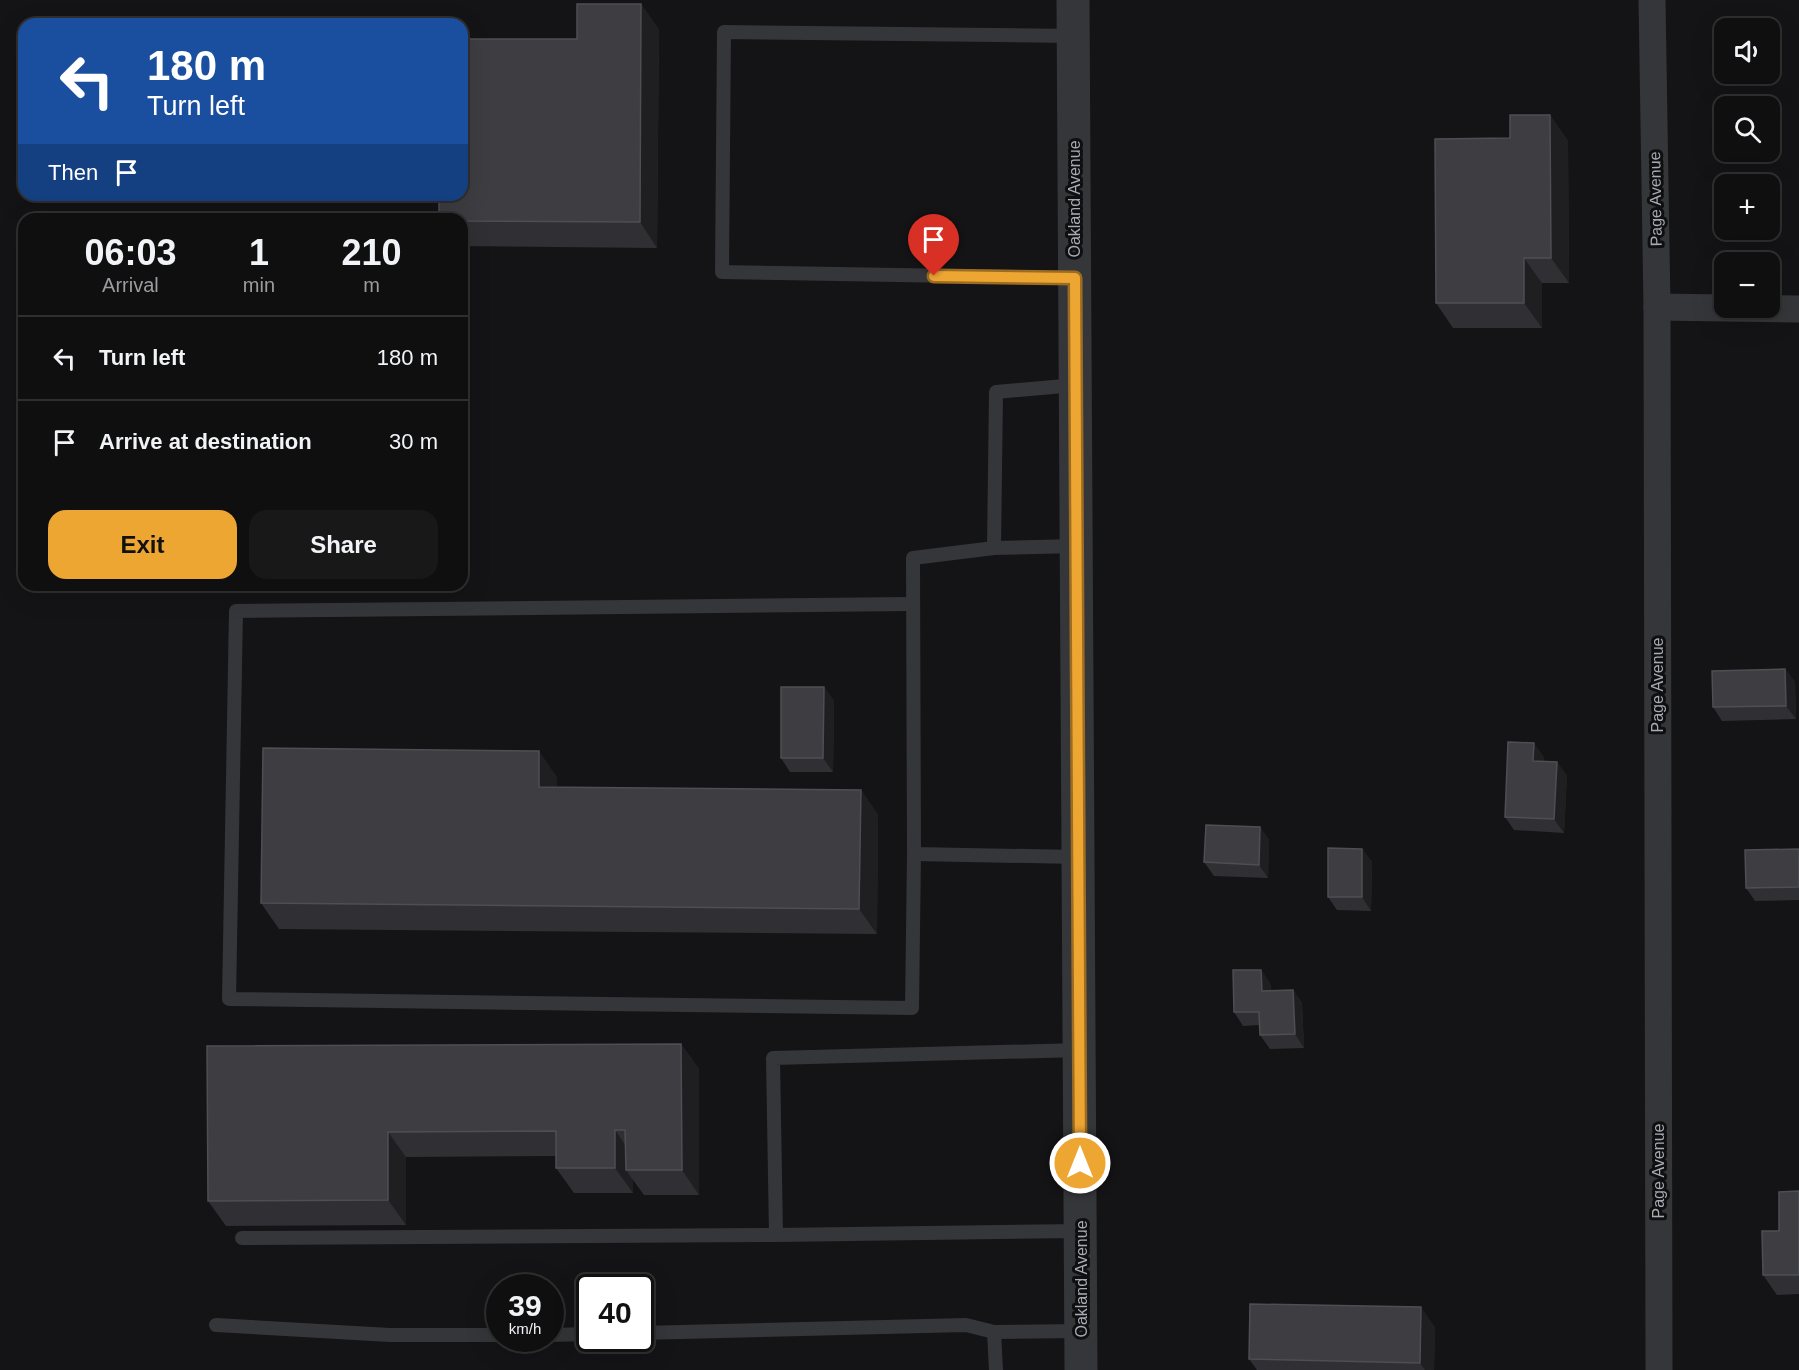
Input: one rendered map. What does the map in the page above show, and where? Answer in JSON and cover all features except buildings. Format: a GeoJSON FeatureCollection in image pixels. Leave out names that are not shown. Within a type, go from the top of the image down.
{"type":"FeatureCollection","features":[{"type":"Feature","properties":{"kind":"street","name":"Oakland Avenue"},"geometry":{"type":"LineString","coordinates":[[1073,0],[1081,1370]]}},
{"type":"Feature","properties":{"kind":"street","name":"Page Avenue"},"geometry":{"type":"LineString","coordinates":[[1652,0],[1657,307],[1659,1370]]}},
{"type":"Feature","properties":{"kind":"street"},"geometry":{"type":"LineString","coordinates":[[1657,307],[1799,309]]}},
{"type":"Feature","properties":{"kind":"lane"},"geometry":{"type":"LineString","coordinates":[[1073,36],[724,32],[722,272],[1075,278]]}},
{"type":"Feature","properties":{"kind":"lane"},"geometry":{"type":"LineString","coordinates":[[994,548],[996,392],[1076,385]]}},
{"type":"Feature","properties":{"kind":"lane"},"geometry":{"type":"LineString","coordinates":[[912,604],[236,611],[229,999],[912,1008],[913,558],[994,548],[1076,546]]}},
{"type":"Feature","properties":{"kind":"lane"},"geometry":{"type":"LineString","coordinates":[[914,854],[1078,857]]}},
{"type":"Feature","properties":{"kind":"lane"},"geometry":{"type":"LineString","coordinates":[[776,1235],[773,1058],[1080,1050]]}},
{"type":"Feature","properties":{"kind":"lane"},"geometry":{"type":"LineString","coordinates":[[242,1238],[1080,1231]]}},
{"type":"Feature","properties":{"kind":"lane"},"geometry":{"type":"LineString","coordinates":[[216,1324],[390,1335],[486,1335]]}},
{"type":"Feature","properties":{"kind":"lane"},"geometry":{"type":"LineString","coordinates":[[654,1333],[966,1324],[994,1332],[1081,1331]]}},
{"type":"Feature","properties":{"kind":"lane"},"geometry":{"type":"LineString","coordinates":[[994,1332],[996,1370]]}},
{"type":"Feature","properties":{"kind":"route"},"geometry":{"type":"LineString","coordinates":[[934,276],[1075,278],[1080,1163]]}}]}
